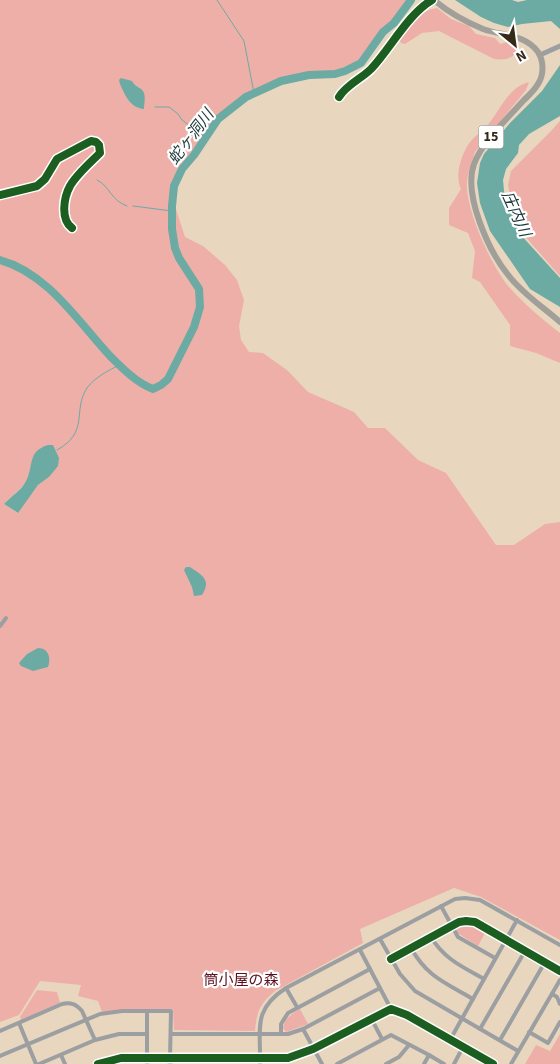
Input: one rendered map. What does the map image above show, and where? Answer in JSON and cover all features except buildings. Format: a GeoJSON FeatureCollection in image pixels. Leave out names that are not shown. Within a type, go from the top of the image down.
{"type":"FeatureCollection","features":[{"type":"Feature","properties":{"kind":"main road"},"geometry":{"type":"LineString","coordinates":[[433,0],[452,14],[482,28],[526,41],[540,55]]}},
{"type":"Feature","properties":{"kind":"main road","name":"15"},"geometry":{"type":"LineString","coordinates":[[540,55],[542,69],[538,84],[481,150],[474,164],[471,193],[484,232],[505,271],[520,289],[560,322]]}},
{"type":"Feature","properties":{"kind":"street"},"geometry":{"type":"LineString","coordinates":[[339,97],[343,90],[370,70],[420,9],[433,0]]}},
{"type":"Feature","properties":{"kind":"street"},"geometry":{"type":"LineString","coordinates":[[540,55],[560,46]]}},
{"type":"Feature","properties":{"kind":"street"},"geometry":{"type":"LineString","coordinates":[[0,195],[37,186],[45,179],[57,159],[91,141],[96,142],[101,150],[100,153],[71,184],[67,195],[64,214],[68,225],[72,228]]}},
{"type":"Feature","properties":{"kind":"street"},"geometry":{"type":"LineString","coordinates":[[0,626],[6,618]]}},
{"type":"Feature","properties":{"kind":"street"},"geometry":{"type":"LineString","coordinates":[[260,1064],[259,1023],[265,1006],[270,1000],[286,988],[456,899],[472,898],[480,900],[560,945]]}},
{"type":"Feature","properties":{"kind":"street"},"geometry":{"type":"LineString","coordinates":[[441,906],[462,940],[495,958]]}},
{"type":"Feature","properties":{"kind":"street"},"geometry":{"type":"LineString","coordinates":[[450,1040],[517,920]]}},
{"type":"Feature","properties":{"kind":"street"},"geometry":{"type":"LineString","coordinates":[[391,959],[452,926],[466,921],[475,922],[560,971]]}},
{"type":"Feature","properties":{"kind":"street"},"geometry":{"type":"LineString","coordinates":[[431,937],[447,958],[484,979]]}},
{"type":"Feature","properties":{"kind":"street"},"geometry":{"type":"LineString","coordinates":[[380,939],[404,980],[416,991],[518,1051]]}},
{"type":"Feature","properties":{"kind":"street"},"geometry":{"type":"LineString","coordinates":[[411,948],[418,961],[428,972],[473,999]]}},
{"type":"Feature","properties":{"kind":"street"},"geometry":{"type":"LineString","coordinates":[[360,950],[391,1009],[407,1015],[485,1062],[493,1064]]}},
{"type":"Feature","properties":{"kind":"street"},"geometry":{"type":"LineString","coordinates":[[480,1030],[525,951]]}},
{"type":"Feature","properties":{"kind":"street"},"geometry":{"type":"LineString","coordinates":[[500,1040],[544,962]]}},
{"type":"Feature","properties":{"kind":"street"},"geometry":{"type":"LineString","coordinates":[[281,1034],[283,1020],[288,1013],[370,969]]}},
{"type":"Feature","properties":{"kind":"street"},"geometry":{"type":"LineString","coordinates":[[511,1064],[560,980]]}},
{"type":"Feature","properties":{"kind":"street"},"geometry":{"type":"LineString","coordinates":[[286,988],[297,1007]]}},
{"type":"Feature","properties":{"kind":"street"},"geometry":{"type":"LineString","coordinates":[[171,1034],[288,1034],[303,1029],[380,988]]}},
{"type":"Feature","properties":{"kind":"street"},"geometry":{"type":"LineString","coordinates":[[552,994],[557,997],[560,1004]]}},
{"type":"Feature","properties":{"kind":"street"},"geometry":{"type":"LineString","coordinates":[[0,1031],[62,1004],[69,1003],[79,1007],[94,1040]]}},
{"type":"Feature","properties":{"kind":"street"},"geometry":{"type":"LineString","coordinates":[[98,1064],[121,1058],[147,1057],[170,1061],[195,1058],[288,1058],[313,1049],[391,1009]]}},
{"type":"Feature","properties":{"kind":"street"},"geometry":{"type":"LineString","coordinates":[[147,1011],[147,1064]]}},
{"type":"Feature","properties":{"kind":"street"},"geometry":{"type":"LineString","coordinates":[[0,1056],[86,1019],[110,1013],[171,1011],[170,1061]]}},
{"type":"Feature","properties":{"kind":"street"},"geometry":{"type":"LineString","coordinates":[[371,1018],[382,1040]]}},
{"type":"Feature","properties":{"kind":"street"},"geometry":{"type":"LineString","coordinates":[[529,1032],[548,1042],[560,1022]]}},
{"type":"Feature","properties":{"kind":"street"},"geometry":{"type":"LineString","coordinates":[[19,1023],[38,1064],[94,1040],[119,1034],[146,1034]]}},
{"type":"Feature","properties":{"kind":"street"},"geometry":{"type":"LineString","coordinates":[[303,1029],[322,1064]]}},
{"type":"Feature","properties":{"kind":"street"},"geometry":{"type":"LineString","coordinates":[[337,1064],[392,1035],[444,1064]]}},
{"type":"Feature","properties":{"kind":"street"},"geometry":{"type":"LineString","coordinates":[[386,1064],[399,1057],[409,1044]]}},
{"type":"Feature","properties":{"kind":"street"},"geometry":{"type":"LineString","coordinates":[[454,1064],[463,1047]]}},
{"type":"Feature","properties":{"kind":"street"},"geometry":{"type":"LineString","coordinates":[[61,1055],[65,1064]]}},
{"type":"Feature","properties":{"kind":"street"},"geometry":{"type":"LineString","coordinates":[[424,1064],[429,1056]]}},
{"type":"Feature","properties":{"kind":"street"},"geometry":{"type":"LineString","coordinates":[[195,1058],[195,1064]]}},
{"type":"Feature","properties":{"kind":"green space","name":"筒小屋の森"},"geometry":{"type":"Polygon","coordinates":[[[0,0],[408,0],[377,35],[360,60],[333,72],[304,73],[272,82],[244,95],[218,116],[179,168],[171,194],[185,237],[203,246],[225,265],[237,280],[244,300],[239,326],[241,340],[249,352],[263,353],[287,370],[308,392],[354,412],[368,428],[385,428],[418,460],[446,473],[496,545],[514,545],[545,524],[560,522],[560,940],[481,897],[454,888],[360,929],[363,943],[275,991],[260,1009],[255,1031],[174,1030],[173,1009],[134,1009],[102,1012],[98,1001],[78,996],[81,985],[40,981],[19,1015],[0,1022],[0,0]],[[121,79],[126,96],[138,108],[140,88],[121,79]],[[42,447],[33,458],[26,481],[4,504],[17,513],[38,485],[49,477],[42,447]]]}},
{"type":"Feature","properties":{"kind":"green space"},"geometry":{"type":"Polygon","coordinates":[[[437,8],[451,19],[469,26],[476,34],[495,38],[500,44],[507,42],[515,46],[516,53],[506,59],[494,59],[439,31],[422,33],[405,44],[401,43],[399,39],[415,19],[425,12],[437,8]]]}},
{"type":"Feature","properties":{"kind":"green space"},"geometry":{"type":"Polygon","coordinates":[[[529,82],[526,90],[475,152],[468,175],[467,189],[472,213],[482,241],[502,278],[527,306],[560,333],[560,363],[536,353],[510,346],[510,325],[480,282],[472,278],[475,251],[468,233],[449,225],[449,208],[461,189],[458,178],[459,167],[468,145],[492,120],[510,94],[515,89],[529,82]]]}},
{"type":"Feature","properties":{"kind":"green space"},"geometry":{"type":"Polygon","coordinates":[[[560,121],[560,276],[522,233],[513,210],[508,185],[511,171],[560,121]]]}},
{"type":"Feature","properties":{"kind":"green space"},"geometry":{"type":"Polygon","coordinates":[[[465,925],[474,926],[485,933],[478,946],[456,932],[457,928],[465,925]]]}},
{"type":"Feature","properties":{"kind":"green space"},"geometry":{"type":"Polygon","coordinates":[[[37,990],[57,992],[60,1003],[21,1020],[20,1017],[37,990]]]}},
{"type":"Feature","properties":{"kind":"green space"},"geometry":{"type":"Polygon","coordinates":[[[300,1009],[308,1024],[286,1032],[283,1028],[285,1022],[300,1009]]]}},
{"type":"Feature","properties":{"kind":"green space"},"geometry":{"type":"Polygon","coordinates":[[[560,1034],[560,1064],[525,1064],[536,1045],[550,1051],[560,1034]]]}},
{"type":"Feature","properties":{"kind":"water"},"geometry":{"type":"Polygon","coordinates":[[[455,0],[512,0],[518,2],[527,0],[560,0],[560,29],[551,21],[508,27],[481,17],[455,0]]]}},
{"type":"Feature","properties":{"kind":"water"},"geometry":{"type":"Polygon","coordinates":[[[560,65],[560,116],[529,134],[519,145],[518,153],[506,169],[503,180],[505,201],[512,210],[520,234],[560,278],[560,307],[530,289],[490,231],[480,203],[477,183],[480,163],[484,154],[510,123],[542,91],[560,65]]]}},
{"type":"Feature","properties":{"kind":"water"},"geometry":{"type":"Polygon","coordinates":[[[121,78],[132,81],[143,91],[145,96],[144,109],[135,106],[129,100],[120,84],[119,80],[121,78]]]}},
{"type":"Feature","properties":{"kind":"water"},"geometry":{"type":"Polygon","coordinates":[[[53,445],[59,458],[58,466],[49,477],[38,485],[18,513],[4,504],[24,485],[34,455],[41,448],[53,445]]]}},
{"type":"Feature","properties":{"kind":"water"},"geometry":{"type":"Polygon","coordinates":[[[186,567],[190,567],[202,575],[206,582],[202,595],[194,596],[184,570],[186,567]]]}},
{"type":"Feature","properties":{"kind":"water"},"geometry":{"type":"Polygon","coordinates":[[[42,648],[47,652],[48,667],[33,671],[21,666],[19,663],[27,654],[42,648]]]}},
{"type":"Feature","properties":{"kind":"waterway"},"geometry":{"type":"LineString","coordinates":[[217,0],[244,41],[254,93]]}},
{"type":"Feature","properties":{"kind":"waterway","name":"蛇ヶ洞川"},"geometry":{"type":"LineString","coordinates":[[0,260],[17,267],[48,287],[125,371],[153,389],[161,385],[168,379],[194,327],[200,307],[199,289],[179,258],[175,248],[172,229],[174,186],[182,169],[194,155],[218,119],[246,97],[281,81],[309,75],[335,74],[361,63],[383,32],[394,23],[411,0]]}},
{"type":"Feature","properties":{"kind":"waterway"},"geometry":{"type":"LineString","coordinates":[[155,107],[169,107],[182,120],[206,138]]}},
{"type":"Feature","properties":{"kind":"waterway"},"geometry":{"type":"LineString","coordinates":[[97,180],[117,200],[127,206]]}},
{"type":"Feature","properties":{"kind":"waterway"},"geometry":{"type":"LineString","coordinates":[[133,206],[172,211]]}},
{"type":"Feature","properties":{"kind":"waterway"},"geometry":{"type":"LineString","coordinates":[[57,450],[74,436],[83,397],[87,388],[98,377],[119,365]]}},
{"type":"Feature","properties":{"kind":"cycle path"},"geometry":{"type":"LineString","coordinates":[[339,97],[371,69],[407,23],[423,6],[432,0]]}},
{"type":"Feature","properties":{"kind":"cycle path"},"geometry":{"type":"LineString","coordinates":[[0,195],[37,186],[45,179],[57,159],[91,141],[96,142],[99,145],[100,153],[76,177],[66,196],[65,214],[68,224],[72,228]]}},
{"type":"Feature","properties":{"kind":"cycle path"},"geometry":{"type":"LineString","coordinates":[[391,959],[459,922],[466,921],[475,922],[560,971]]}},
{"type":"Feature","properties":{"kind":"cycle path"},"geometry":{"type":"LineString","coordinates":[[98,1064],[121,1058],[288,1058],[313,1049],[391,1009],[407,1015],[493,1064]]}},
{"type":"Feature","properties":{"kind":"water label","name":"庄内川"},"geometry":{"type":"Point","coordinates":[516,214]}}]}
